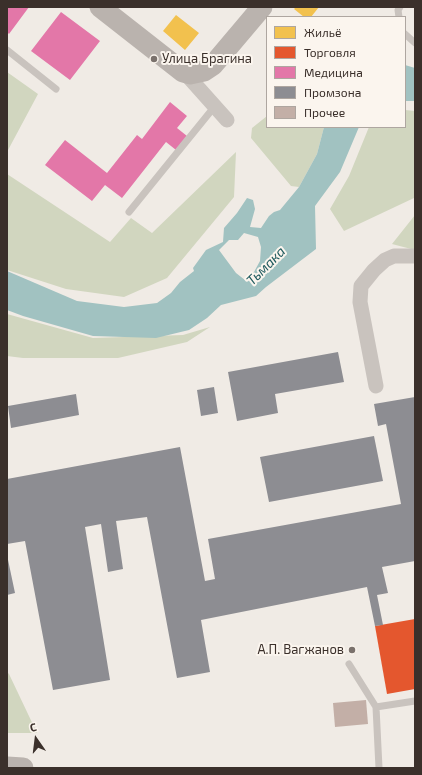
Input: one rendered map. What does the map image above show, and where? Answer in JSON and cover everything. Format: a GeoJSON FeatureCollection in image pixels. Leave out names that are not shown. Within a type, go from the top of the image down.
{"type":"FeatureCollection","features":[{"type":"Feature","properties":{"kind":"street"},"geometry":{"type":"LineString","coordinates":[[100,7],[188,73],[227,120]]}},
{"type":"Feature","properties":{"kind":"street"},"geometry":{"type":"LineString","coordinates":[[188,73],[204,71],[213,65],[255,12]]}},
{"type":"Feature","properties":{"kind":"street"},"geometry":{"type":"LineString","coordinates":[[376,386],[360,302],[361,286],[374,270],[385,260],[394,256],[415,256]]}},
{"type":"Feature","properties":{"kind":"street"},"geometry":{"type":"LineString","coordinates":[[7,767],[23,768]]}},
{"type":"Feature","properties":{"kind":"lane"},"geometry":{"type":"LineString","coordinates":[[406,35],[415,43]]}},
{"type":"Feature","properties":{"kind":"lane"},"geometry":{"type":"LineString","coordinates":[[7,50],[56,89]]}},
{"type":"Feature","properties":{"kind":"lane"},"geometry":{"type":"LineString","coordinates":[[129,212],[215,106]]}},
{"type":"Feature","properties":{"kind":"lane"},"geometry":{"type":"LineString","coordinates":[[349,664],[376,707],[379,768]]}},
{"type":"Feature","properties":{"kind":"lane"},"geometry":{"type":"LineString","coordinates":[[376,707],[415,701]]}},
{"type":"Feature","properties":{"kind":"green space"},"geometry":{"type":"Polygon","coordinates":[[[7,72],[38,94],[7,152],[7,72]]]}},
{"type":"Feature","properties":{"kind":"green space"},"geometry":{"type":"Polygon","coordinates":[[[406,110],[415,111],[415,201],[414,198],[344,231],[330,209],[349,176],[369,128],[406,128],[406,110]]]}},
{"type":"Feature","properties":{"kind":"green space"},"geometry":{"type":"Polygon","coordinates":[[[266,117],[266,128],[324,128],[317,154],[299,187],[291,186],[251,138],[252,128],[266,117]]]}},
{"type":"Feature","properties":{"kind":"green space"},"geometry":{"type":"Polygon","coordinates":[[[236,152],[234,197],[167,278],[124,297],[66,289],[7,270],[7,174],[110,242],[131,218],[152,233],[236,152]]]}},
{"type":"Feature","properties":{"kind":"green space"},"geometry":{"type":"Polygon","coordinates":[[[415,215],[415,250],[392,244],[415,215]]]}},
{"type":"Feature","properties":{"kind":"green space"},"geometry":{"type":"Polygon","coordinates":[[[7,314],[93,338],[183,335],[210,327],[187,342],[118,358],[23,358],[7,356],[7,314]]]}},
{"type":"Feature","properties":{"kind":"green space"},"geometry":{"type":"Polygon","coordinates":[[[7,672],[9,674],[37,733],[7,733],[7,672]]]}},
{"type":"Feature","properties":{"kind":"water"},"geometry":{"type":"Polygon","coordinates":[[[406,65],[415,68],[415,101],[406,101],[406,65]]]}},
{"type":"Feature","properties":{"kind":"water","name":"Тьмака"},"geometry":{"type":"Polygon","coordinates":[[[324,128],[359,128],[340,172],[315,206],[316,249],[256,296],[221,305],[207,318],[189,330],[156,338],[93,336],[7,310],[7,271],[77,301],[124,307],[157,303],[171,293],[180,282],[194,271],[193,268],[206,250],[223,242],[224,228],[247,198],[253,200],[255,209],[250,227],[261,228],[269,216],[280,210],[299,187],[317,154],[324,128]],[[244,233],[238,240],[229,240],[219,250],[236,273],[245,280],[254,272],[260,261],[261,247],[258,237],[244,233]]]}},
{"type":"Feature","properties":{"kind":"building: Жильё"},"geometry":{"type":"Polygon","coordinates":[[[296,7],[319,7],[312,16],[303,16],[294,9],[296,7]]]}},
{"type":"Feature","properties":{"kind":"building: Жильё"},"geometry":{"type":"Polygon","coordinates":[[[176,15],[199,33],[185,50],[163,31],[176,15]]]}},
{"type":"Feature","properties":{"kind":"building: Торговля"},"geometry":{"type":"Polygon","coordinates":[[[415,619],[415,689],[387,694],[375,626],[415,619]]]}},
{"type":"Feature","properties":{"kind":"building: Медицина"},"geometry":{"type":"Polygon","coordinates":[[[7,7],[29,7],[9,34],[7,32],[7,7]]]}},
{"type":"Feature","properties":{"kind":"building: Медицина"},"geometry":{"type":"Polygon","coordinates":[[[61,12],[100,41],[70,80],[31,51],[61,12]]]}},
{"type":"Feature","properties":{"kind":"building: Медицина"},"geometry":{"type":"Polygon","coordinates":[[[170,102],[187,116],[177,128],[187,136],[176,150],[166,142],[122,198],[105,185],[92,201],[45,165],[65,140],[107,173],[137,135],[142,139],[170,102]]]}},
{"type":"Feature","properties":{"kind":"building: Промзона"},"geometry":{"type":"Polygon","coordinates":[[[338,352],[344,382],[275,394],[278,413],[237,421],[228,372],[338,352]]]}},
{"type":"Feature","properties":{"kind":"building: Промзона"},"geometry":{"type":"Polygon","coordinates":[[[214,387],[218,413],[201,416],[197,390],[214,387]]]}},
{"type":"Feature","properties":{"kind":"building: Промзона"},"geometry":{"type":"Polygon","coordinates":[[[76,394],[79,415],[11,428],[8,406],[76,394]]]}},
{"type":"Feature","properties":{"kind":"building: Промзона"},"geometry":{"type":"Polygon","coordinates":[[[415,397],[415,561],[382,567],[388,593],[377,595],[383,625],[375,626],[367,587],[201,620],[210,672],[177,678],[147,517],[116,521],[123,569],[108,572],[101,524],[85,527],[110,680],[53,690],[25,541],[7,544],[7,479],[180,447],[205,581],[215,579],[208,539],[401,504],[386,424],[378,426],[374,404],[415,397]]]}},
{"type":"Feature","properties":{"kind":"building: Промзона"},"geometry":{"type":"Polygon","coordinates":[[[374,436],[383,481],[269,502],[260,457],[374,436]]]}},
{"type":"Feature","properties":{"kind":"building: Промзона"},"geometry":{"type":"Polygon","coordinates":[[[7,555],[15,593],[7,595],[7,555]]]}},
{"type":"Feature","properties":{"kind":"building: Прочее"},"geometry":{"type":"Polygon","coordinates":[[[366,700],[368,724],[335,727],[333,703],[366,700]]]}},
{"type":"Feature","properties":{"kind":"place","name":"Улица Брагина"},"geometry":{"type":"Point","coordinates":[154,59]}},
{"type":"Feature","properties":{"kind":"place","name":"А.П. Вагжанов"},"geometry":{"type":"Point","coordinates":[352,650]}}]}
